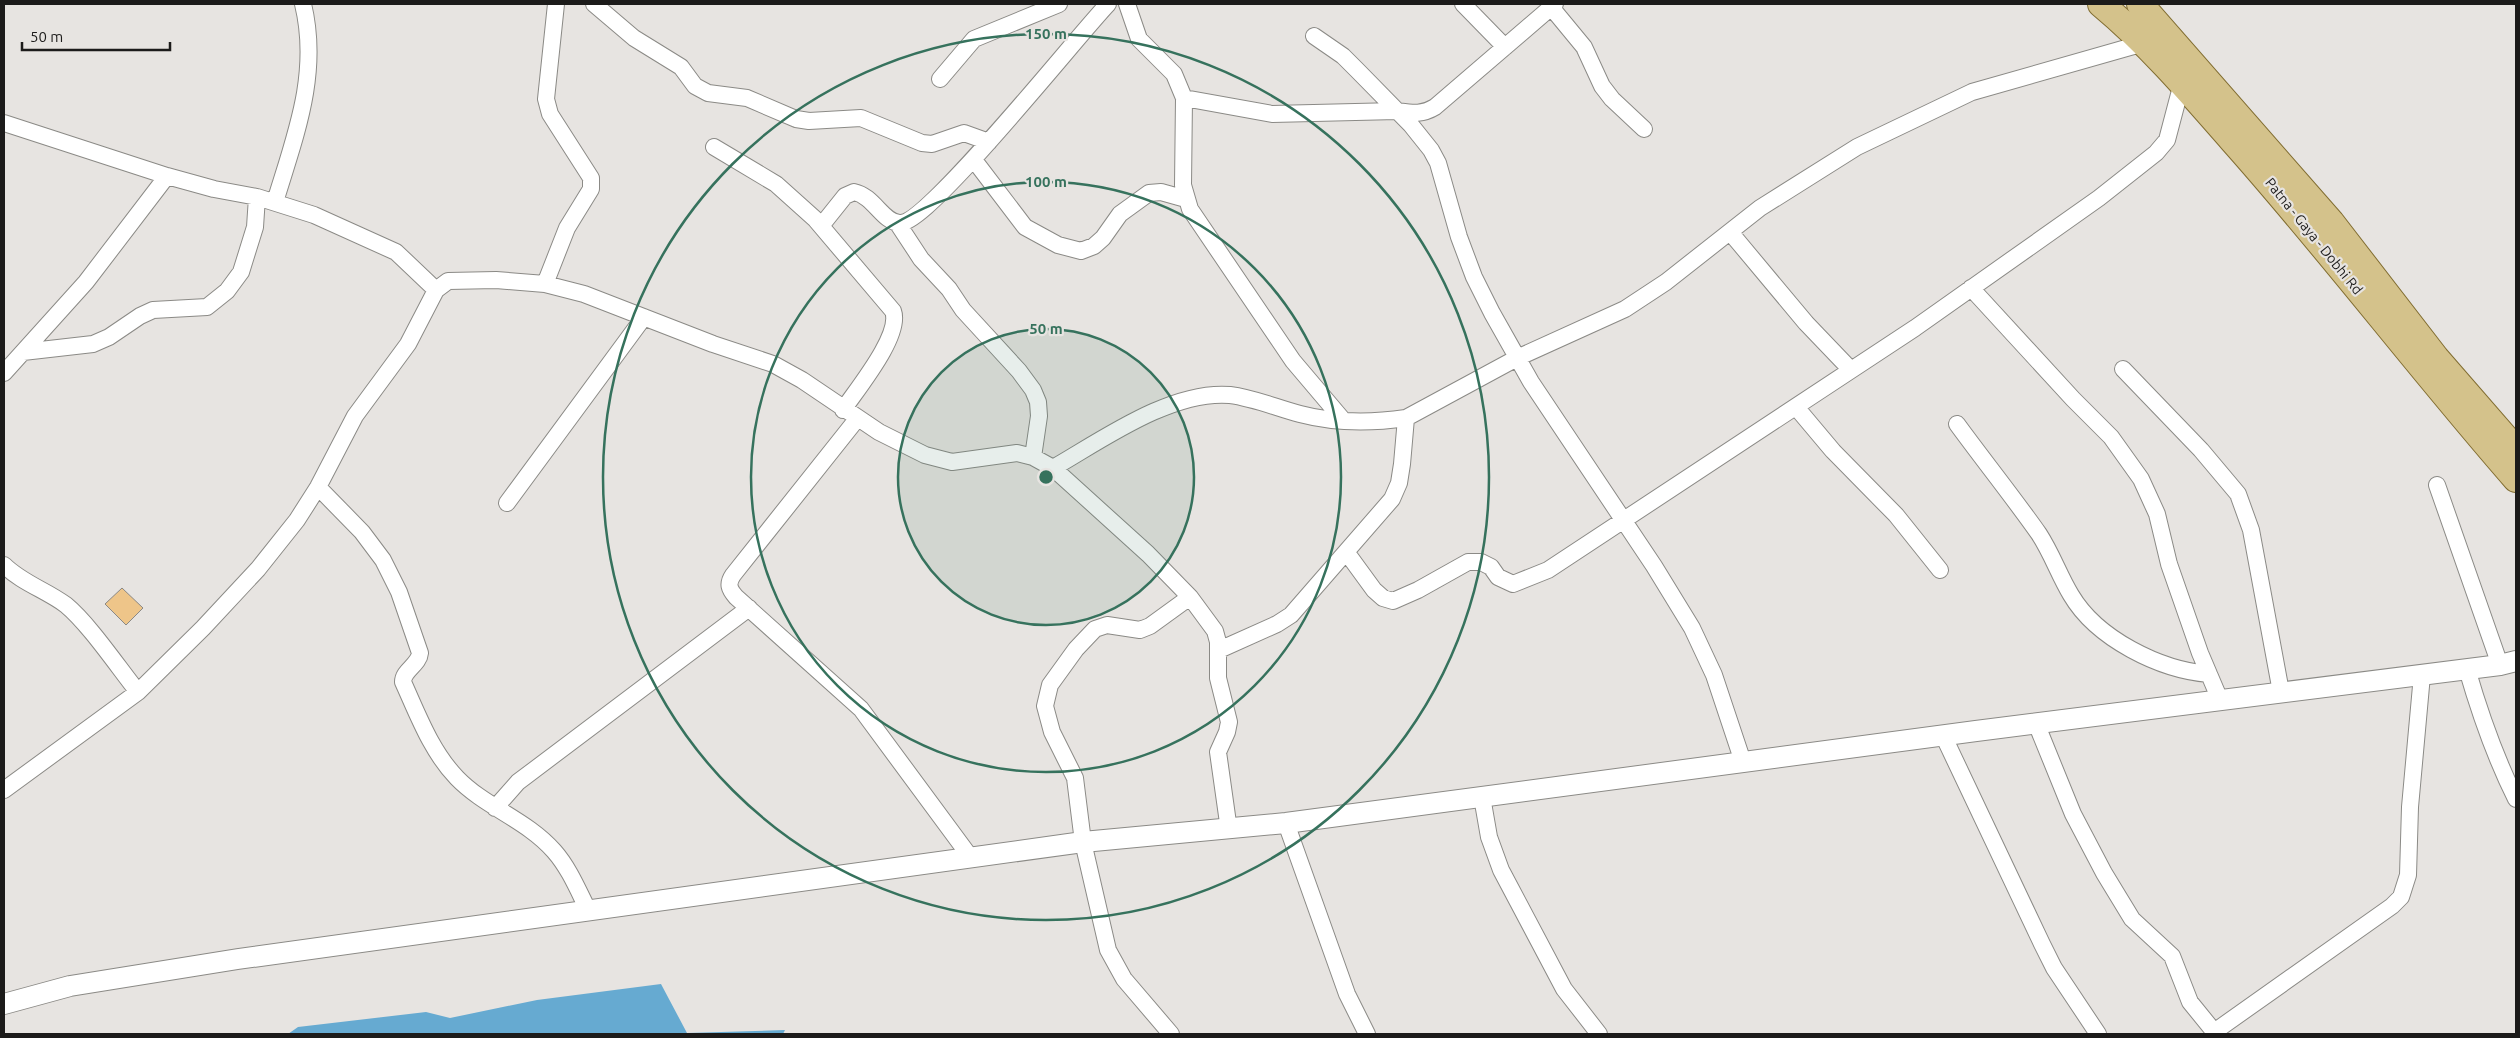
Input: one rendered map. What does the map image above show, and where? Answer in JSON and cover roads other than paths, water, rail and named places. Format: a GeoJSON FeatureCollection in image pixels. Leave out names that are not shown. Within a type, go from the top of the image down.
{"type":"FeatureCollection","features":[{"type":"Feature","properties":{"kind":"main road","name":"Patna - Gaya - Dobhi Rd"},"geometry":{"type":"LineString","coordinates":[[2101,4],[2144,43],[2182,83],[2276,189],[2455,409],[2516,479]]}},
{"type":"Feature","properties":{"kind":"main road","name":"Patna - Gaya - Dobhi Rd"},"geometry":{"type":"LineString","coordinates":[[2140,4],[2331,222],[2436,358],[2516,450]]}},
{"type":"Feature","properties":{"kind":"street"},"geometry":{"type":"LineString","coordinates":[[275,202],[301,112],[309,76],[310,35],[304,4]]}},
{"type":"Feature","properties":{"kind":"street"},"geometry":{"type":"LineString","coordinates":[[545,284],[567,228],[591,189],[591,178],[550,114],[546,99],[556,4]]}},
{"type":"Feature","properties":{"kind":"street"},"geometry":{"type":"LineString","coordinates":[[594,4],[634,38],[681,67],[695,86],[708,93],[747,98],[796,119],[809,121],[861,118],[922,142],[932,144],[964,133],[990,142]]}},
{"type":"Feature","properties":{"kind":"street"},"geometry":{"type":"LineString","coordinates":[[940,79],[974,39],[1059,4]]}},
{"type":"Feature","properties":{"kind":"street"},"geometry":{"type":"LineString","coordinates":[[1127,4],[1139,39],[1174,74],[1184,98],[1183,185],[1186,199],[1197,221],[1216,246],[1292,361],[1343,420]]}},
{"type":"Feature","properties":{"kind":"street"},"geometry":{"type":"LineString","coordinates":[[1463,4],[1505,47]]}},
{"type":"Feature","properties":{"kind":"street"},"geometry":{"type":"LineString","coordinates":[[898,224],[906,222],[920,213],[974,160],[1101,5]]}},
{"type":"Feature","properties":{"kind":"street"},"geometry":{"type":"LineString","coordinates":[[1184,98],[1272,114],[1397,111],[1414,114],[1430,110],[1553,6],[1584,47],[1602,86],[1612,99],[1644,129]]}},
{"type":"Feature","properties":{"kind":"street"},"geometry":{"type":"LineString","coordinates":[[1314,36],[1343,56],[1397,111],[1424,141],[1438,163],[1458,237],[1474,277],[1517,358],[1557,423],[1658,572],[1704,650],[1743,762]]}},
{"type":"Feature","properties":{"kind":"street"},"geometry":{"type":"LineString","coordinates":[[1053,468],[1144,417],[1205,395],[1230,395],[1302,414],[1343,420],[1406,418],[1517,358],[1625,309],[1666,282],[1730,232],[1838,158],[1926,113],[1993,85],[2045,73],[2144,43]]}},
{"type":"Feature","properties":{"kind":"street"},"geometry":{"type":"LineString","coordinates":[[1347,553],[1374,590],[1384,598],[1393,601],[1418,590],[1468,562],[1481,562],[1491,567],[1498,577],[1514,584],[1528,580],[1548,570],[1851,370],[2099,198],[2156,153],[2167,140],[2182,83]]}},
{"type":"Feature","properties":{"kind":"street"},"geometry":{"type":"LineString","coordinates":[[4,123],[167,176],[214,189],[257,197],[314,215],[382,244],[408,262],[436,290]]}},
{"type":"Feature","properties":{"kind":"street"},"geometry":{"type":"LineString","coordinates":[[714,147],[776,184],[821,226],[893,311],[896,318],[894,329],[885,348],[843,410]]}},
{"type":"Feature","properties":{"kind":"street"},"geometry":{"type":"LineString","coordinates":[[974,160],[1025,227],[1058,245],[1082,251],[1094,246],[1103,238],[1120,214],[1148,193],[1161,192],[1186,199]]}},
{"type":"Feature","properties":{"kind":"street"},"geometry":{"type":"LineString","coordinates":[[4,373],[92,275],[167,176]]}},
{"type":"Feature","properties":{"kind":"street"},"geometry":{"type":"LineString","coordinates":[[821,226],[845,196],[854,192],[872,201],[888,219],[898,224],[921,259],[949,289],[963,310],[1019,371],[1033,390],[1039,416],[1033,457]]}},
{"type":"Feature","properties":{"kind":"street"},"geometry":{"type":"LineString","coordinates":[[23,352],[93,344],[153,310],[207,307],[235,282],[248,255],[255,227],[257,197]]}},
{"type":"Feature","properties":{"kind":"street"},"geometry":{"type":"LineString","coordinates":[[1730,232],[1806,323],[1851,370]]}},
{"type":"Feature","properties":{"kind":"street"},"geometry":{"type":"LineString","coordinates":[[4,790],[138,692],[203,628],[258,569],[297,520],[318,487],[355,416],[400,358],[436,290],[448,281],[496,280],[545,284],[593,297],[788,372],[857,419],[898,442],[940,460],[968,461],[1017,454],[1033,457],[1053,468],[1125,531],[1190,597],[1215,631],[1219,650],[1218,678],[1229,722],[1227,732],[1218,752],[1228,830]]}},
{"type":"Feature","properties":{"kind":"street"},"geometry":{"type":"LineString","coordinates":[[1971,288],[2072,399],[2111,436],[2141,479],[2157,514],[2169,564],[2220,700]]}},
{"type":"Feature","properties":{"kind":"street"},"geometry":{"type":"LineString","coordinates":[[507,503],[644,316]]}},
{"type":"Feature","properties":{"kind":"street"},"geometry":{"type":"LineString","coordinates":[[2123,369],[2201,450],[2238,494],[2251,530],[2281,692]]}},
{"type":"Feature","properties":{"kind":"street"},"geometry":{"type":"LineString","coordinates":[[1796,407],[1833,451],[1896,515],[1940,570]]}},
{"type":"Feature","properties":{"kind":"street"},"geometry":{"type":"LineString","coordinates":[[1219,650],[1277,624],[1292,615],[1385,509],[1399,483],[1406,418]]}},
{"type":"Feature","properties":{"kind":"street"},"geometry":{"type":"LineString","coordinates":[[857,419],[728,582],[732,592],[861,709],[971,858]]}},
{"type":"Feature","properties":{"kind":"street"},"geometry":{"type":"LineString","coordinates":[[1957,424],[2039,535],[2071,595],[2091,619],[2119,642],[2137,652],[2168,666],[2188,672],[2209,674]]}},
{"type":"Feature","properties":{"kind":"street"},"geometry":{"type":"LineString","coordinates":[[4,1004],[70,986],[364,941],[1083,842],[1228,830],[1286,823],[1943,735],[2508,663],[2438,485]]}},
{"type":"Feature","properties":{"kind":"street"},"geometry":{"type":"LineString","coordinates":[[318,487],[362,532],[391,575],[420,653],[418,661],[404,677],[403,682],[432,744],[457,778],[495,808],[540,838],[554,851],[565,865],[588,910]]}},
{"type":"Feature","properties":{"kind":"street"},"geometry":{"type":"LineString","coordinates":[[4,565],[20,578],[53,597],[74,613],[138,692]]}},
{"type":"Feature","properties":{"kind":"street"},"geometry":{"type":"LineString","coordinates":[[1171,1034],[1124,979],[1114,964],[1108,950],[1083,842],[1074,778],[1047,719],[1045,706],[1050,685],[1076,650],[1095,629],[1108,625],[1140,630],[1150,626],[1190,597]]}},
{"type":"Feature","properties":{"kind":"street"},"geometry":{"type":"LineString","coordinates":[[495,808],[518,782],[749,608]]}},
{"type":"Feature","properties":{"kind":"street"},"geometry":{"type":"LineString","coordinates":[[2467,669],[2494,753],[2516,799]]}},
{"type":"Feature","properties":{"kind":"street"},"geometry":{"type":"LineString","coordinates":[[2036,723],[2073,814],[2108,880],[2132,919],[2172,956],[2190,1002],[2215,1033],[2392,906],[2401,897],[2408,875],[2407,846],[2422,675]]}},
{"type":"Feature","properties":{"kind":"street"},"geometry":{"type":"LineString","coordinates":[[1943,735],[2050,960],[2098,1034]]}},
{"type":"Feature","properties":{"kind":"street"},"geometry":{"type":"LineString","coordinates":[[1482,797],[1489,837],[1502,870],[1564,989],[1599,1034]]}},
{"type":"Feature","properties":{"kind":"street"},"geometry":{"type":"LineString","coordinates":[[1286,823],[1347,994],[1367,1034]]}},
{"type":"Feature","properties":{"kind":"water"},"geometry":{"type":"Polygon","coordinates":[[[661,984],[687,1033],[785,1030],[783,1034],[288,1034],[298,1027],[426,1012],[450,1018],[537,1000],[661,984]]]}}]}
